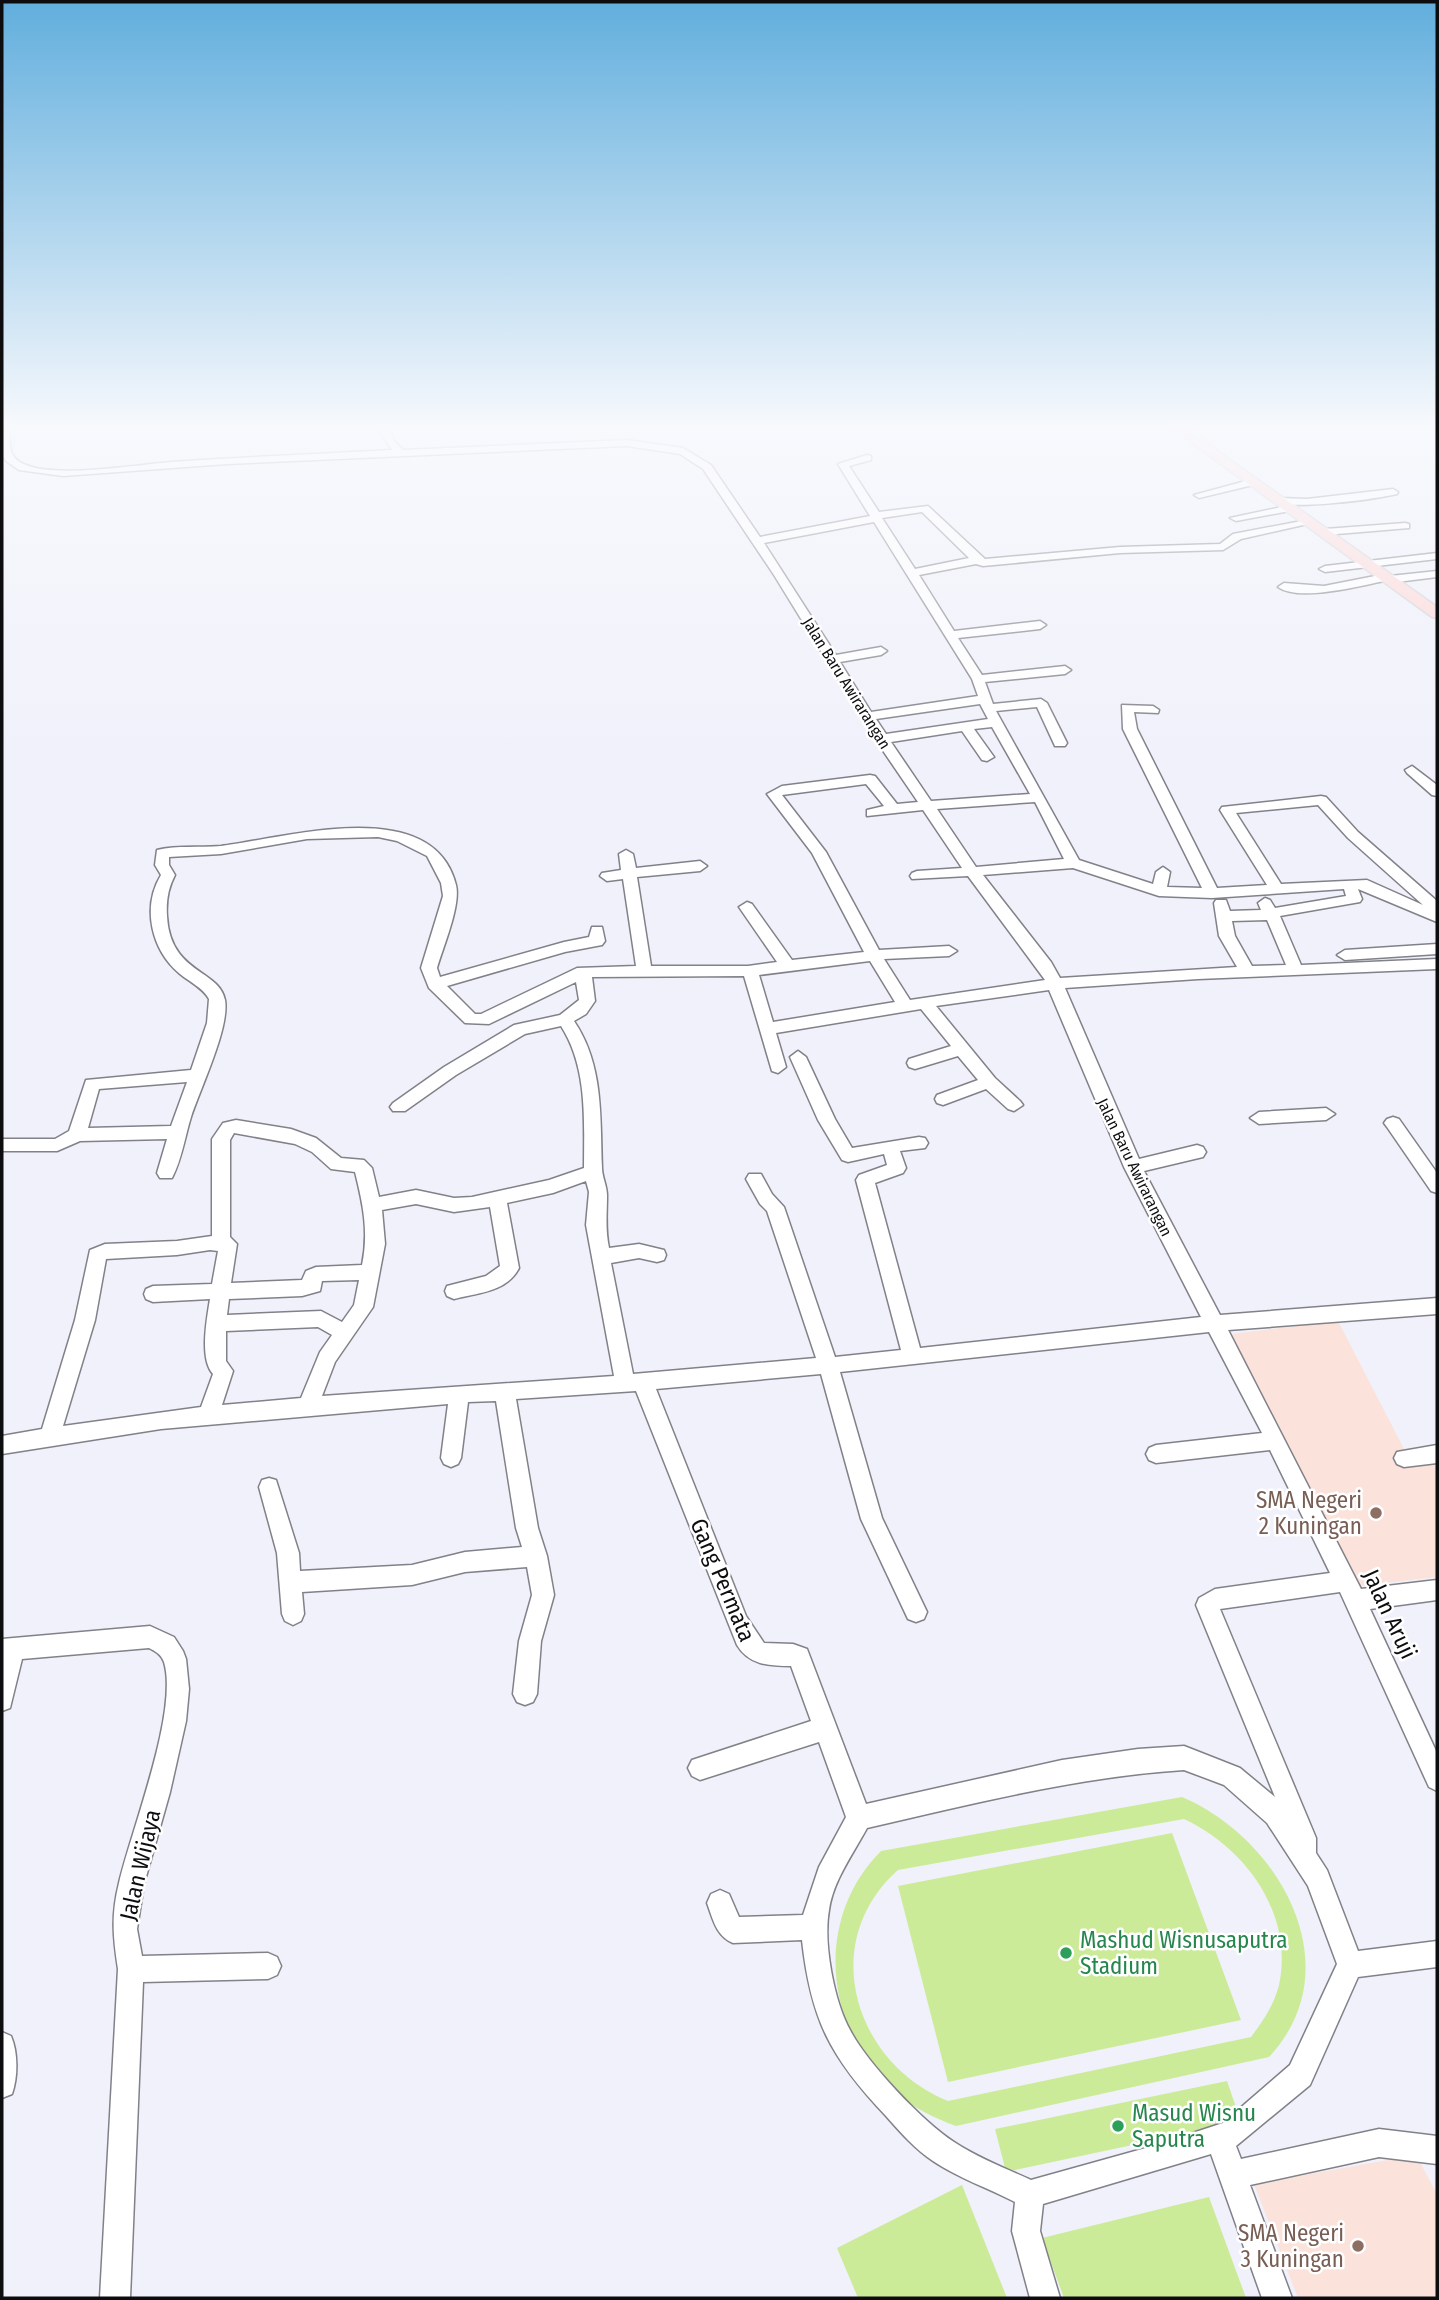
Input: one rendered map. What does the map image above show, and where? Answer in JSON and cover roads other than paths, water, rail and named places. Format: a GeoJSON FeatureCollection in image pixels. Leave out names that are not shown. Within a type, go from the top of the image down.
{"type":"FeatureCollection","features":[{"type":"Feature","properties":{"kind":"main road"},"geometry":{"type":"LineString","coordinates":[[1331,537],[1437,614]]}},
{"type":"Feature","properties":{"kind":"street","name":"Jalan Baru Awirarangan"},"geometry":{"type":"LineString","coordinates":[[755,537],[927,806],[972,871],[1045,966],[1133,1167],[1215,1324]]}},
{"type":"Feature","properties":{"kind":"street"},"geometry":{"type":"LineString","coordinates":[[757,541],[775,537]]}},
{"type":"Feature","properties":{"kind":"street"},"geometry":{"type":"LineString","coordinates":[[889,537],[978,679],[986,704],[1064,842],[1073,863]]}},
{"type":"Feature","properties":{"kind":"street"},"geometry":{"type":"LineString","coordinates":[[952,537],[977,561]]}},
{"type":"Feature","properties":{"kind":"street"},"geometry":{"type":"LineString","coordinates":[[913,573],[977,561],[1017,561],[1120,550],[1218,547],[1227,545],[1236,537]]}},
{"type":"Feature","properties":{"kind":"street"},"geometry":{"type":"LineString","coordinates":[[1325,569],[1365,562],[1437,556]]}},
{"type":"Feature","properties":{"kind":"street"},"geometry":{"type":"LineString","coordinates":[[1284,587],[1324,590],[1437,574]]}},
{"type":"Feature","properties":{"kind":"street"},"geometry":{"type":"LineString","coordinates":[[951,635],[1040,625]]}},
{"type":"Feature","properties":{"kind":"street"},"geometry":{"type":"LineString","coordinates":[[832,660],[881,651]]}},
{"type":"Feature","properties":{"kind":"street"},"geometry":{"type":"LineString","coordinates":[[978,679],[1065,670]]}},
{"type":"Feature","properties":{"kind":"street"},"geometry":{"type":"LineString","coordinates":[[868,716],[986,704],[1041,703],[1060,743]]}},
{"type":"Feature","properties":{"kind":"street"},"geometry":{"type":"LineString","coordinates":[[1153,710],[1127,708],[1130,729],[1219,904],[1227,936],[1243,964]]}},
{"type":"Feature","properties":{"kind":"street"},"geometry":{"type":"LineString","coordinates":[[882,739],[996,722]]}},
{"type":"Feature","properties":{"kind":"street"},"geometry":{"type":"LineString","coordinates":[[967,728],[987,757]]}},
{"type":"Feature","properties":{"kind":"street"},"geometry":{"type":"LineString","coordinates":[[1412,770],[1437,792]]}},
{"type":"Feature","properties":{"kind":"street"},"geometry":{"type":"LineString","coordinates":[[893,808],[870,779],[782,790],[774,794],[819,852],[906,1007]]}},
{"type":"Feature","properties":{"kind":"street"},"geometry":{"type":"LineString","coordinates":[[872,813],[893,808],[1037,798]]}},
{"type":"Feature","properties":{"kind":"street"},"geometry":{"type":"LineString","coordinates":[[1278,890],[1227,810],[1321,800],[1353,835],[1437,909]]}},
{"type":"Feature","properties":{"kind":"street"},"geometry":{"type":"LineString","coordinates":[[166,1173],[211,1037],[217,1000],[212,989],[189,975],[164,947],[158,924],[161,886],[168,875],[161,861],[163,853],[221,850],[307,835],[378,833],[401,837],[433,853],[448,883],[450,896],[429,968],[435,984],[471,1018],[477,1020],[484,1020],[584,979],[644,970],[748,971],[787,965],[949,951]]}},
{"type":"Feature","properties":{"kind":"street"},"geometry":{"type":"LineString","coordinates":[[626,854],[644,970]]}},
{"type":"Feature","properties":{"kind":"street"},"geometry":{"type":"LineString","coordinates":[[916,876],[1073,863],[1093,867],[1159,891],[1271,914],[1355,899],[1349,884]]}},
{"type":"Feature","properties":{"kind":"street"},"geometry":{"type":"LineString","coordinates":[[607,876],[700,866]]}},
{"type":"Feature","properties":{"kind":"street"},"geometry":{"type":"LineString","coordinates":[[1159,891],[1163,872]]}},
{"type":"Feature","properties":{"kind":"street"},"geometry":{"type":"LineString","coordinates":[[1219,904],[1258,890],[1349,884],[1376,888],[1437,917]]}},
{"type":"Feature","properties":{"kind":"street"},"geometry":{"type":"LineString","coordinates":[[1258,890],[1284,938],[1293,965]]}},
{"type":"Feature","properties":{"kind":"street"},"geometry":{"type":"LineString","coordinates":[[747,906],[787,965]]}},
{"type":"Feature","properties":{"kind":"street"},"geometry":{"type":"LineString","coordinates":[[435,984],[564,947],[597,941],[597,930]]}},
{"type":"Feature","properties":{"kind":"street"},"geometry":{"type":"LineString","coordinates":[[767,1029],[1055,984],[1243,964],[1293,965],[1393,959],[1437,949]]}},
{"type":"Feature","properties":{"kind":"street"},"geometry":{"type":"LineString","coordinates":[[1345,955],[1371,961]]}},
{"type":"Feature","properties":{"kind":"street"},"geometry":{"type":"LineString","coordinates":[[1393,959],[1437,964]]}},
{"type":"Feature","properties":{"kind":"street"},"geometry":{"type":"LineString","coordinates":[[751,974],[778,1067]]}},
{"type":"Feature","properties":{"kind":"street"},"geometry":{"type":"LineString","coordinates":[[398,1107],[450,1071],[520,1029],[565,1020],[587,1001],[584,979]]}},
{"type":"Feature","properties":{"kind":"street"},"geometry":{"type":"LineString","coordinates":[[925,1003],[989,1082],[1014,1104]]}},
{"type":"Feature","properties":{"kind":"street"},"geometry":{"type":"LineString","coordinates":[[565,1020],[577,1038],[592,1092],[593,1173],[598,1192],[595,1225],[634,1382]]}},
{"type":"Feature","properties":{"kind":"street"},"geometry":{"type":"LineString","coordinates":[[915,1063],[961,1049]]}},
{"type":"Feature","properties":{"kind":"street"},"geometry":{"type":"LineString","coordinates":[[799,1057],[827,1120],[848,1154],[919,1143]]}},
{"type":"Feature","properties":{"kind":"street"},"geometry":{"type":"LineString","coordinates":[[77,1135],[92,1083],[197,1074]]}},
{"type":"Feature","properties":{"kind":"street"},"geometry":{"type":"LineString","coordinates":[[943,1099],[989,1082]]}},
{"type":"Feature","properties":{"kind":"street"},"geometry":{"type":"LineString","coordinates":[[1259,1118],[1326,1114]]}},
{"type":"Feature","properties":{"kind":"street"},"geometry":{"type":"LineString","coordinates":[[1393,1123],[1437,1186]]}},
{"type":"Feature","properties":{"kind":"street"},"geometry":{"type":"LineString","coordinates":[[221,1242],[221,1139],[229,1127],[240,1125],[253,1131],[295,1136],[328,1154],[337,1164],[362,1166],[372,1205],[376,1244],[363,1307],[327,1358],[307,1406]]}},
{"type":"Feature","properties":{"kind":"street"},"geometry":{"type":"LineString","coordinates":[[2,1145],[57,1145],[77,1135],[179,1132]]}},
{"type":"Feature","properties":{"kind":"street"},"geometry":{"type":"LineString","coordinates":[[890,1146],[897,1168],[864,1180],[877,1219],[913,1358]]}},
{"type":"Feature","properties":{"kind":"street"},"geometry":{"type":"LineString","coordinates":[[1133,1167],[1197,1152]]}},
{"type":"Feature","properties":{"kind":"street"},"geometry":{"type":"LineString","coordinates":[[372,1205],[416,1197],[454,1205],[472,1204],[553,1186],[570,1178],[593,1173]]}},
{"type":"Feature","properties":{"kind":"street"},"geometry":{"type":"LineString","coordinates":[[755,1179],[766,1199],[775,1207],[828,1365],[872,1519],[916,1612]]}},
{"type":"Feature","properties":{"kind":"street"},"geometry":{"type":"LineString","coordinates":[[454,1291],[496,1280],[505,1276],[510,1268],[497,1198]]}},
{"type":"Feature","properties":{"kind":"street"},"geometry":{"type":"LineString","coordinates":[[50,1436],[85,1320],[97,1255],[105,1251],[177,1248],[221,1242],[228,1244],[216,1322],[216,1364],[223,1371],[223,1380],[211,1404],[210,1416]]}},
{"type":"Feature","properties":{"kind":"street"},"geometry":{"type":"LineString","coordinates":[[601,1257],[639,1251],[657,1255]]}},
{"type":"Feature","properties":{"kind":"street"},"geometry":{"type":"LineString","coordinates":[[153,1294],[302,1288],[313,1286],[313,1276],[316,1274],[370,1272]]}},
{"type":"Feature","properties":{"kind":"street"},"geometry":{"type":"LineString","coordinates":[[2,1445],[50,1436],[307,1406],[505,1393],[913,1358],[1215,1324],[1437,1306]]}},
{"type":"Feature","properties":{"kind":"street"},"geometry":{"type":"LineString","coordinates":[[216,1322],[321,1319],[334,1328],[347,1331]]}},
{"type":"Feature","properties":{"kind":"street","name":"Jalan Aruji"},"geometry":{"type":"LineString","coordinates":[[1215,1324],[1350,1590],[1437,1778]]}},
{"type":"Feature","properties":{"kind":"street","name":"Gang Permata"},"geometry":{"type":"LineString","coordinates":[[634,1382],[737,1621],[756,1653],[762,1656],[794,1654],[799,1657],[859,1818]]}},
{"type":"Feature","properties":{"kind":"street"},"geometry":{"type":"LineString","coordinates":[[505,1393],[527,1528],[536,1556],[542,1595],[530,1641],[525,1694]]}},
{"type":"Feature","properties":{"kind":"street"},"geometry":{"type":"LineString","coordinates":[[451,1458],[459,1395]]}},
{"type":"Feature","properties":{"kind":"street"},"geometry":{"type":"LineString","coordinates":[[1156,1454],[1276,1440]]}},
{"type":"Feature","properties":{"kind":"street"},"geometry":{"type":"LineString","coordinates":[[1404,1458],[1437,1454]]}},
{"type":"Feature","properties":{"kind":"street"},"geometry":{"type":"LineString","coordinates":[[269,1487],[288,1553],[293,1614]]}},
{"type":"Feature","properties":{"kind":"street"},"geometry":{"type":"LineString","coordinates":[[292,1582],[412,1575],[465,1562],[536,1556]]}},
{"type":"Feature","properties":{"kind":"street"},"geometry":{"type":"LineString","coordinates":[[1307,1863],[1304,1838],[1207,1605],[1215,1599],[1232,1596],[1350,1590],[1437,1590]]}},
{"type":"Feature","properties":{"kind":"street","name":"Jalan Wijaya"},"geometry":{"type":"LineString","coordinates":[[7,1650],[150,1637],[166,1645],[176,1659],[174,1721],[158,1792],[131,1884],[124,1929],[131,1969],[116,2298]]}},
{"type":"Feature","properties":{"kind":"street"},"geometry":{"type":"LineString","coordinates":[[2,1700],[7,1650]]}},
{"type":"Feature","properties":{"kind":"street"},"geometry":{"type":"LineString","coordinates":[[700,1768],[825,1728]]}},
{"type":"Feature","properties":{"kind":"street"},"geometry":{"type":"LineString","coordinates":[[1184,1758],[1232,1776],[1276,1814],[1307,1863],[1318,1879],[1350,1965],[1300,2075],[1231,2134],[1153,2160],[1030,2194],[942,2152],[904,2116],[841,2040],[822,1982],[813,1939],[816,1908],[859,1818],[1062,1772],[1138,1761],[1184,1758]]}},
{"type":"Feature","properties":{"kind":"street"},"geometry":{"type":"LineString","coordinates":[[720,1903],[726,1921],[733,1930],[815,1927]]}},
{"type":"Feature","properties":{"kind":"street"},"geometry":{"type":"LineString","coordinates":[[1350,1965],[1437,1954]]}},
{"type":"Feature","properties":{"kind":"street"},"geometry":{"type":"LineString","coordinates":[[131,1969],[268,1966]]}},
{"type":"Feature","properties":{"kind":"street"},"geometry":{"type":"LineString","coordinates":[[2,2045],[2,2084]]}},
{"type":"Feature","properties":{"kind":"street"},"geometry":{"type":"LineString","coordinates":[[1219,2138],[1277,2298]]}},
{"type":"Feature","properties":{"kind":"street"},"geometry":{"type":"LineString","coordinates":[[1233,2175],[1379,2143],[1437,2150]]}},
{"type":"Feature","properties":{"kind":"street"},"geometry":{"type":"LineString","coordinates":[[1030,2194],[1026,2231],[1045,2298]]}},
{"type":"Feature","properties":{"kind":"place","name":"SMA Negeri 2 Kuningan"},"geometry":{"type":"Point","coordinates":[1376,1513]}},
{"type":"Feature","properties":{"kind":"place","name":"Mashud Wisnusaputra Stadium"},"geometry":{"type":"Point","coordinates":[1066,1953]}},
{"type":"Feature","properties":{"kind":"place","name":"Masud Wisnu Saputra"},"geometry":{"type":"Point","coordinates":[1118,2126]}},
{"type":"Feature","properties":{"kind":"place","name":"SMA Negeri 3 Kuningan"},"geometry":{"type":"Point","coordinates":[1358,2246]}}]}
